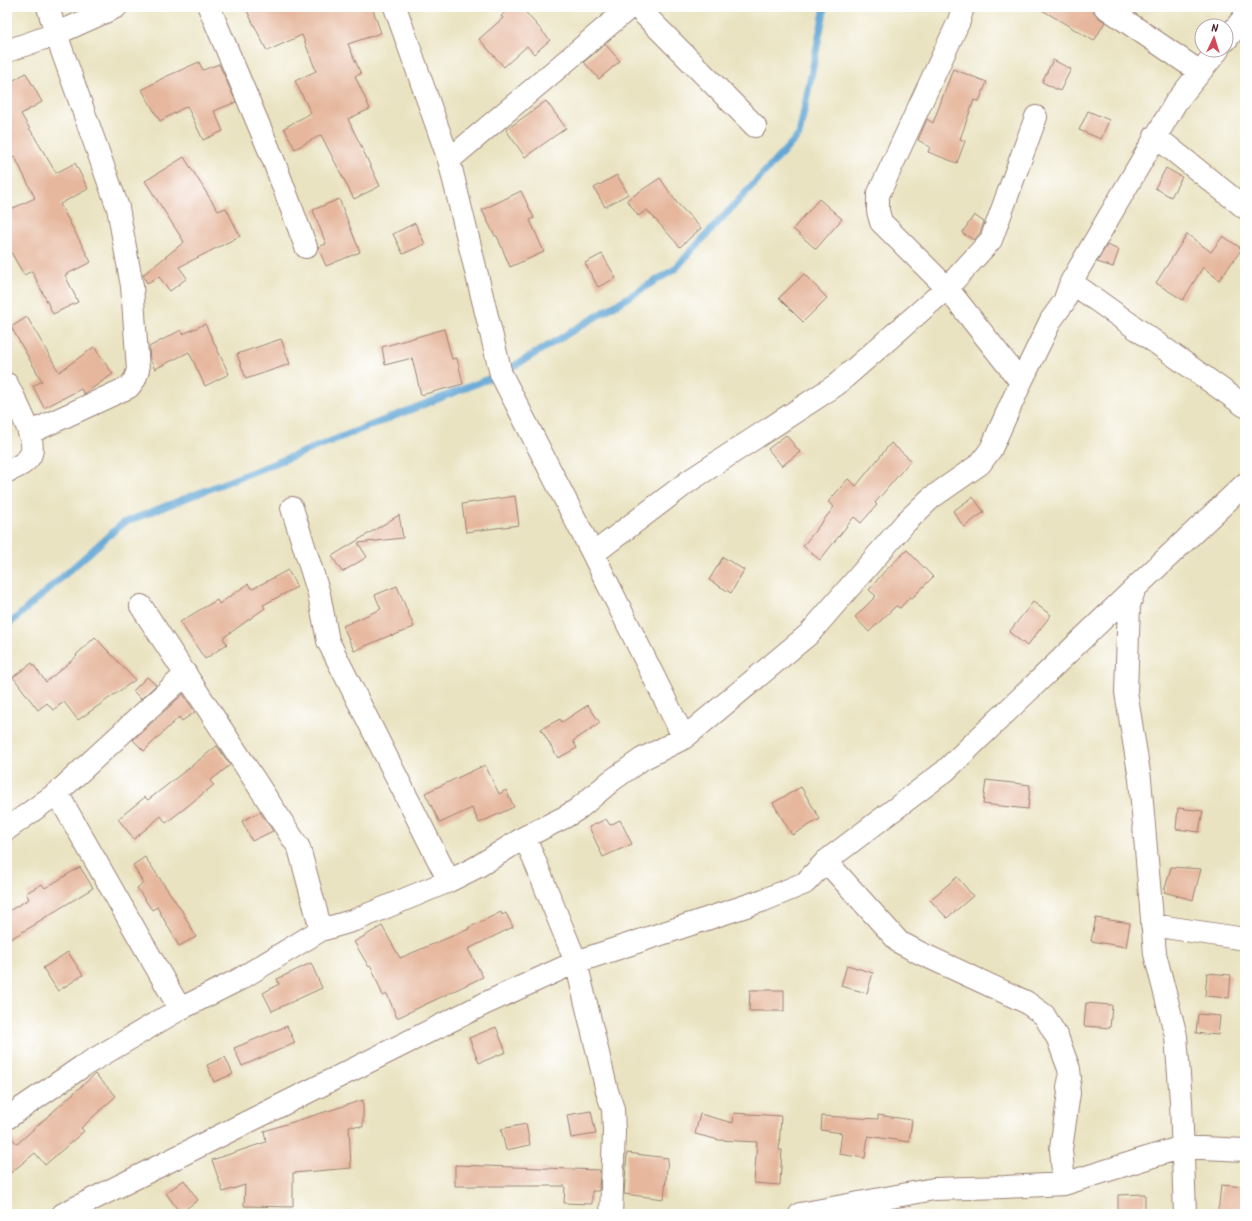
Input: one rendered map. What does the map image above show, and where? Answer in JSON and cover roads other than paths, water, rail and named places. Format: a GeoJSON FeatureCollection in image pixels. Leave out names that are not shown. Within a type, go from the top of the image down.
{"type":"FeatureCollection","features":[{"type":"Feature","properties":{"kind":"street"},"geometry":{"type":"LineString","coordinates":[[29,433],[129,387],[135,379],[138,370],[132,286],[118,208],[56,34],[48,7]]}},
{"type":"Feature","properties":{"kind":"street"},"geometry":{"type":"LineString","coordinates":[[7,51],[56,34],[116,7]]}},
{"type":"Feature","properties":{"kind":"street"},"geometry":{"type":"LineString","coordinates":[[209,7],[273,159],[306,247]]}},
{"type":"Feature","properties":{"kind":"street"},"geometry":{"type":"LineString","coordinates":[[395,7],[449,160],[501,374],[594,554],[684,738]]}},
{"type":"Feature","properties":{"kind":"street"},"geometry":{"type":"LineString","coordinates":[[449,160],[630,7]]}},
{"type":"Feature","properties":{"kind":"street"},"geometry":{"type":"LineString","coordinates":[[637,7],[755,126]]}},
{"type":"Feature","properties":{"kind":"street"},"geometry":{"type":"LineString","coordinates":[[963,7],[960,21],[878,195],[878,211],[881,222],[947,288],[1021,382]]}},
{"type":"Feature","properties":{"kind":"street"},"geometry":{"type":"LineString","coordinates":[[1105,7],[1200,72]]}},
{"type":"Feature","properties":{"kind":"street"},"geometry":{"type":"LineString","coordinates":[[1234,30],[1245,16]]}},
{"type":"Feature","properties":{"kind":"street"},"geometry":{"type":"LineString","coordinates":[[7,1118],[83,1066],[180,1009],[240,979],[321,930],[355,920],[449,881],[525,837],[541,830],[578,809],[642,758],[684,738],[809,634],[906,522],[931,498],[980,464],[991,449],[1050,320],[1064,302],[1071,282],[1176,102],[1211,58]]}},
{"type":"Feature","properties":{"kind":"street"},"geometry":{"type":"LineString","coordinates":[[594,554],[689,481],[836,385],[947,288],[990,240],[1036,117]]}},
{"type":"Feature","properties":{"kind":"street"},"geometry":{"type":"LineString","coordinates":[[1155,136],[1245,208]]}},
{"type":"Feature","properties":{"kind":"street"},"geometry":{"type":"LineString","coordinates":[[1071,282],[1245,406]]}},
{"type":"Feature","properties":{"kind":"street"},"geometry":{"type":"LineString","coordinates":[[7,384],[29,433],[32,444],[31,454],[26,461],[18,467],[7,471]]}},
{"type":"Feature","properties":{"kind":"street"},"geometry":{"type":"LineString","coordinates":[[63,1214],[486,1003],[576,962],[764,900],[805,883],[826,862],[945,771],[1245,484]]}},
{"type":"Feature","properties":{"kind":"street"},"geometry":{"type":"LineString","coordinates":[[292,508],[319,594],[328,641],[449,881]]}},
{"type":"Feature","properties":{"kind":"street"},"geometry":{"type":"LineString","coordinates":[[1135,588],[1129,605],[1126,692],[1140,780],[1155,954],[1176,1036],[1181,1101],[1184,1214]]}},
{"type":"Feature","properties":{"kind":"street"},"geometry":{"type":"LineString","coordinates":[[142,606],[299,848],[321,930]]}},
{"type":"Feature","properties":{"kind":"street"},"geometry":{"type":"LineString","coordinates":[[7,829],[57,793],[186,674]]}},
{"type":"Feature","properties":{"kind":"street"},"geometry":{"type":"LineString","coordinates":[[57,793],[180,1009]]}},
{"type":"Feature","properties":{"kind":"street"},"geometry":{"type":"LineString","coordinates":[[525,837],[576,962],[607,1091],[613,1109],[614,1132],[611,1214]]}},
{"type":"Feature","properties":{"kind":"street"},"geometry":{"type":"LineString","coordinates":[[826,862],[899,942],[1026,1002],[1044,1015],[1058,1039],[1070,1078],[1061,1149],[1064,1184]]}},
{"type":"Feature","properties":{"kind":"street"},"geometry":{"type":"LineString","coordinates":[[1152,925],[1245,939]]}},
{"type":"Feature","properties":{"kind":"street"},"geometry":{"type":"LineString","coordinates":[[800,1214],[934,1189],[1006,1188],[1064,1184],[1182,1147],[1245,1150]]}},
{"type":"Feature","properties":{"kind":"waterway"},"geometry":{"type":"LineString","coordinates":[[7,626],[123,523],[501,374],[675,269],[799,135],[825,7]]}}]}
